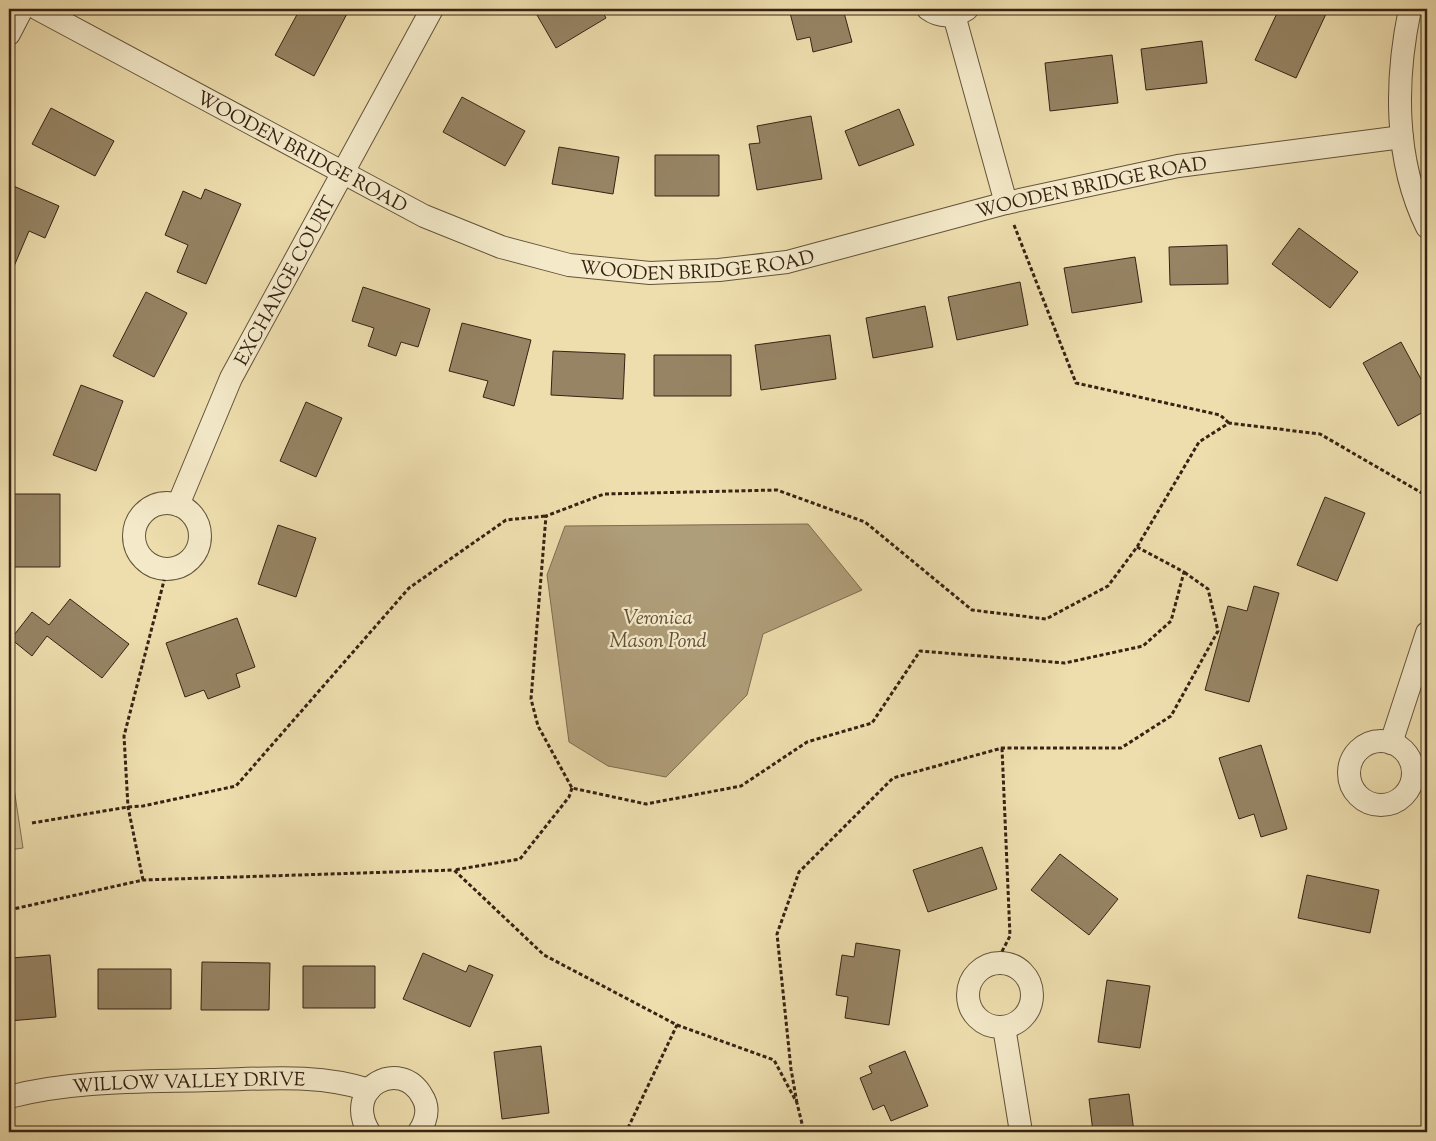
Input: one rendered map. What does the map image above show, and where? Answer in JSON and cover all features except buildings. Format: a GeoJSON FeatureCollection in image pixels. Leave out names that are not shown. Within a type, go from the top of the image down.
{"type":"FeatureCollection","features":[{"type":"Feature","properties":{"kind":"street"},"geometry":{"type":"LineString","coordinates":[[9,34],[22,9]]}},
{"type":"Feature","properties":{"kind":"street","name":"WOODEN BRIDGE ROAD"},"geometry":{"type":"LineString","coordinates":[[38,9],[424,216],[500,247],[569,264],[650,273],[718,270],[787,262],[1006,203],[1178,166],[1402,137]]}},
{"type":"Feature","properties":{"kind":"street","name":"EXCHANGE COURT"},"geometry":{"type":"LineString","coordinates":[[178,505],[231,378],[432,9]]}},
{"type":"Feature","properties":{"kind":"street"},"geometry":{"type":"LineString","coordinates":[[928,9],[943,16],[961,12],[1006,203]]}},
{"type":"Feature","properties":{"kind":"street"},"geometry":{"type":"LineString","coordinates":[[1410,9],[1401,66],[1400,103],[1402,137],[1410,179],[1427,227]]}},
{"type":"Feature","properties":{"kind":"street"},"geometry":{"type":"LineString","coordinates":[[166,503],[178,505],[188,510],[195,519],[199,530],[199,541],[195,552],[188,561],[178,567],[167,569],[156,567],[142,556],[134,542],[134,530],[138,520],[146,510],[166,503]]}},
{"type":"Feature","properties":{"kind":"street"},"geometry":{"type":"LineString","coordinates":[[1392,743],[1427,633]]}},
{"type":"Feature","properties":{"kind":"street"},"geometry":{"type":"LineString","coordinates":[[996,963],[1016,966],[1030,981],[1032,991],[1032,1001],[1029,1010],[1022,1019],[1004,1027],[994,1027],[976,1017],[968,999],[968,989],[975,975],[986,966],[996,963]]}},
{"type":"Feature","properties":{"kind":"street"},"geometry":{"type":"LineString","coordinates":[[1004,1027],[1021,1132]]}},
{"type":"Feature","properties":{"kind":"street","name":"WILLOW VALLEY DRIVE"},"geometry":{"type":"LineString","coordinates":[[9,1097],[65,1086],[107,1083],[286,1079],[334,1081],[369,1090]]}},
{"type":"Feature","properties":{"kind":"street"},"geometry":{"type":"LineString","coordinates":[[369,1132],[363,1122],[361,1111],[363,1100],[377,1082],[388,1079],[410,1082],[419,1090],[425,1100],[427,1111],[425,1122],[419,1132]]}},
{"type":"Feature","properties":{"kind":"path"},"geometry":{"type":"LineString","coordinates":[[1006,203],[1076,383],[1220,414],[1229,423],[1320,434],[1427,496]]}},
{"type":"Feature","properties":{"kind":"path"},"geometry":{"type":"LineString","coordinates":[[32,823],[143,806],[236,786],[410,588],[506,520],[546,516],[604,494],[777,490],[865,522],[972,610],[1046,619],[1108,586],[1138,547],[1199,442],[1229,423]]}},
{"type":"Feature","properties":{"kind":"path"},"geometry":{"type":"LineString","coordinates":[[9,910],[144,880],[454,870],[520,859],[569,797],[572,788],[538,726],[531,699],[546,516]]}},
{"type":"Feature","properties":{"kind":"path"},"geometry":{"type":"LineString","coordinates":[[804,1132],[792,1069],[776,934],[799,872],[892,778],[1002,748],[1121,748],[1171,716],[1218,632],[1208,590],[1184,572],[1138,547]]}},
{"type":"Feature","properties":{"kind":"path"},"geometry":{"type":"LineString","coordinates":[[144,880],[128,807],[124,736],[167,569]]}},
{"type":"Feature","properties":{"kind":"path"},"geometry":{"type":"LineString","coordinates":[[572,788],[646,804],[741,786],[807,742],[872,723],[920,651],[1065,664],[1143,646],[1171,621],[1184,572]]}},
{"type":"Feature","properties":{"kind":"path"},"geometry":{"type":"LineString","coordinates":[[996,963],[1010,936],[1002,748]]}},
{"type":"Feature","properties":{"kind":"path"},"geometry":{"type":"LineString","coordinates":[[454,870],[544,955],[677,1025],[774,1060],[797,1103]]}},
{"type":"Feature","properties":{"kind":"path"},"geometry":{"type":"LineString","coordinates":[[626,1132],[677,1025]]}},
{"type":"Feature","properties":{"kind":"shaded area"},"geometry":{"type":"Polygon","coordinates":[[[9,755],[23,848],[9,850],[9,755]]]}},
{"type":"Feature","properties":{"kind":"water","name":"Veronica Mason Pond"},"geometry":{"type":"Polygon","coordinates":[[[808,524],[862,590],[763,634],[747,695],[666,777],[608,766],[569,742],[547,575],[565,526],[808,524]]]}}]}
